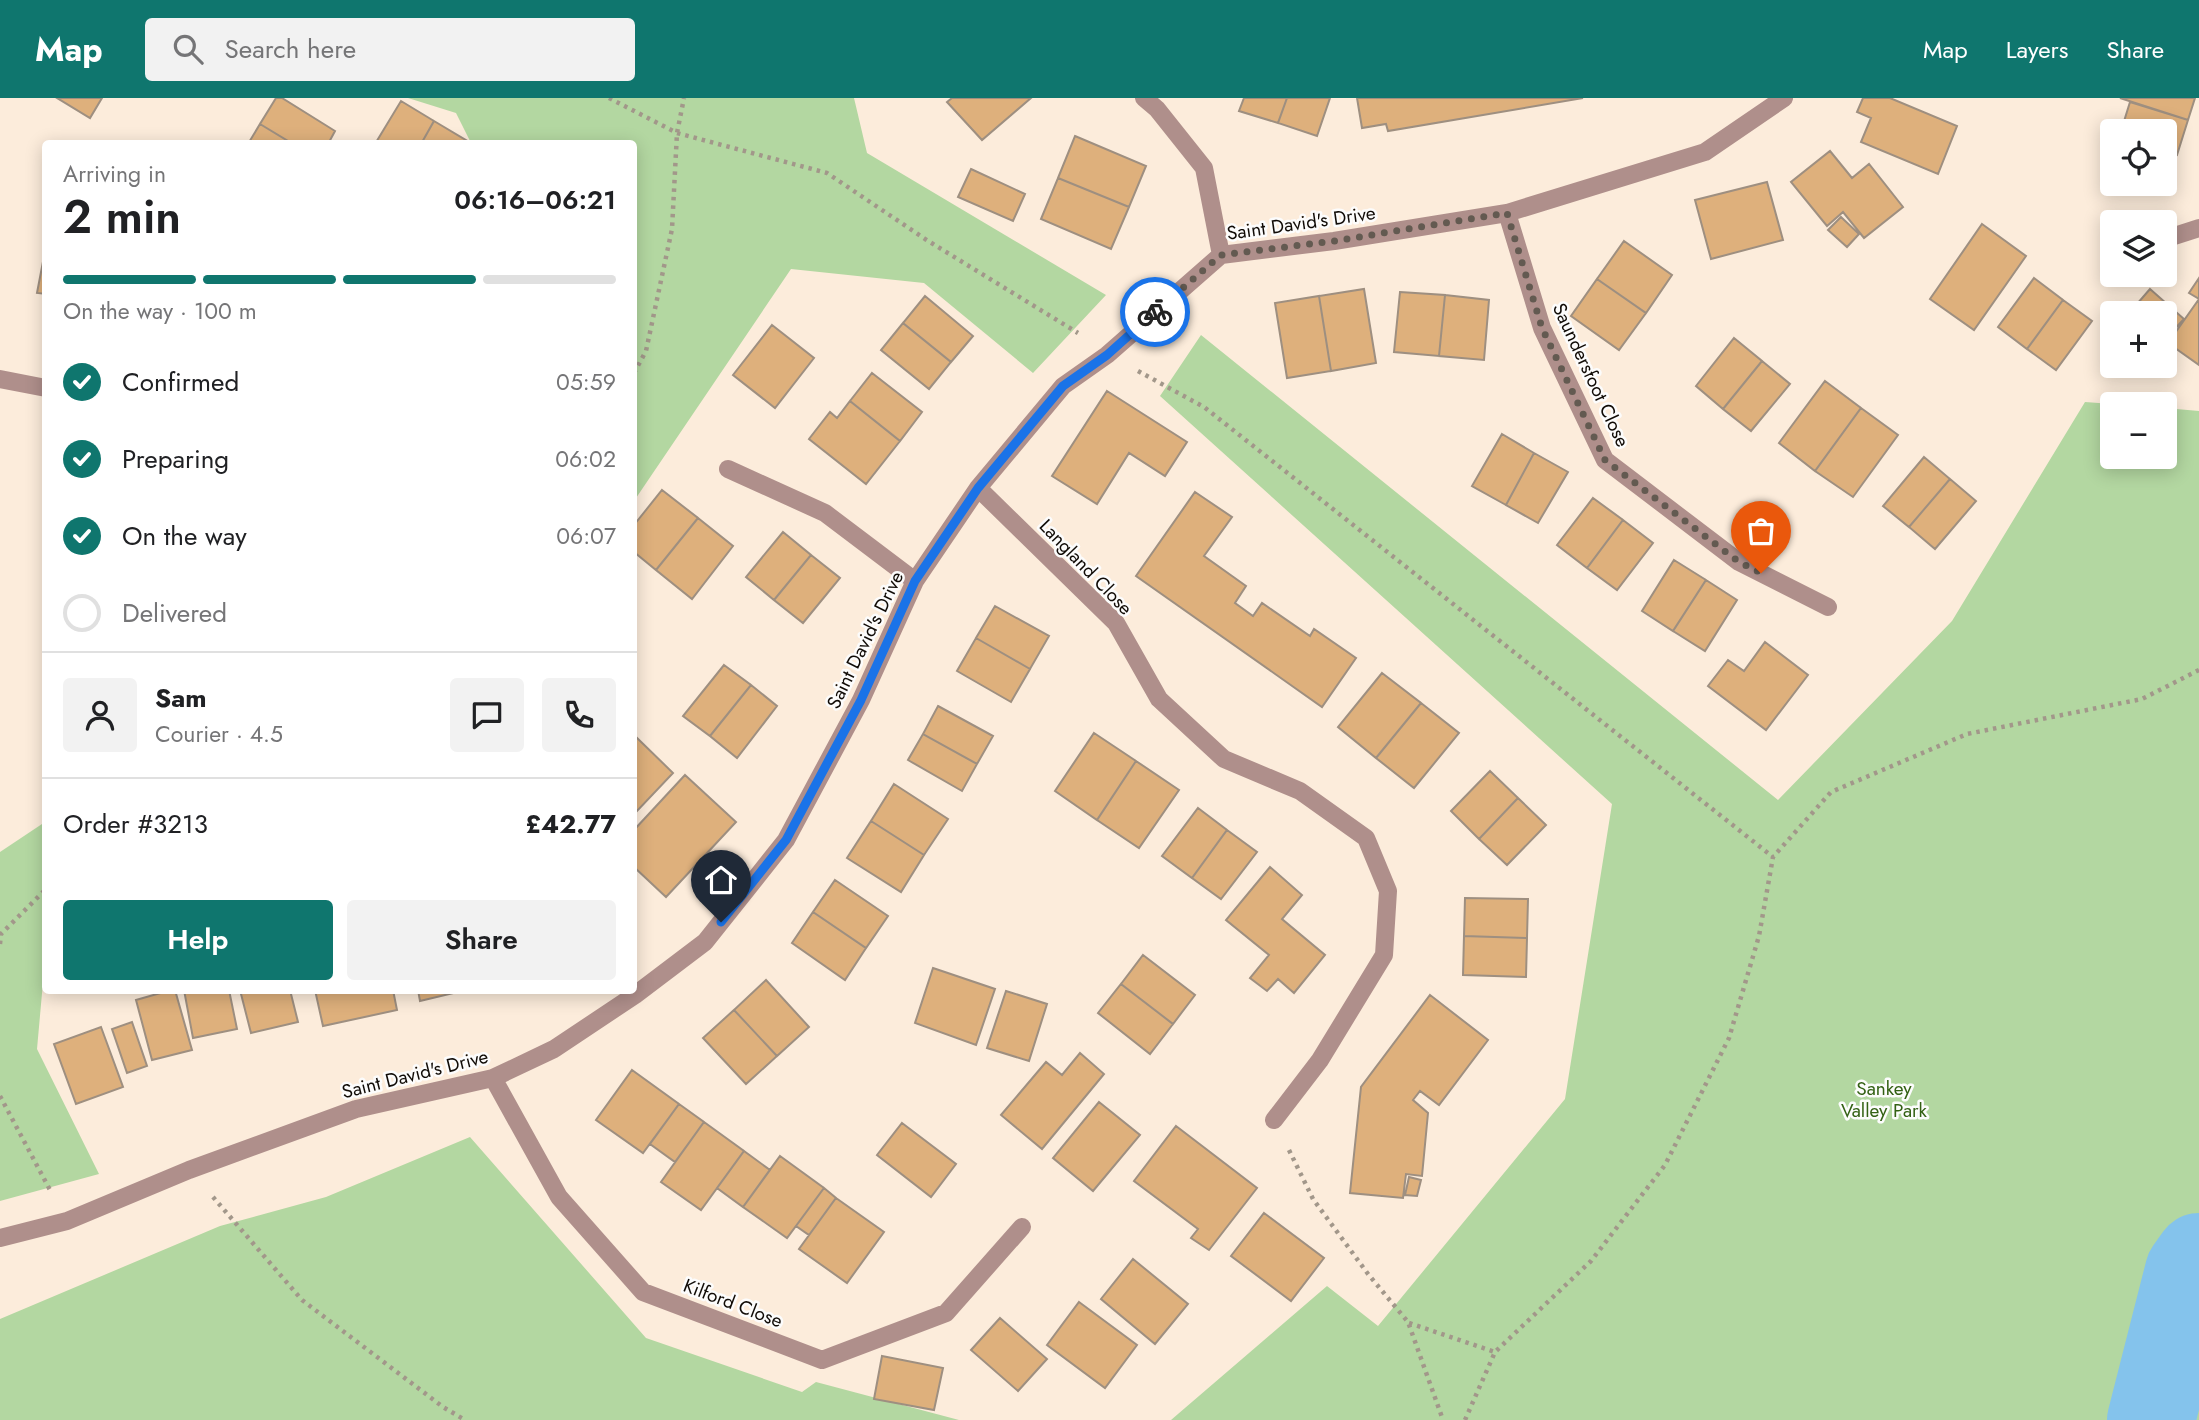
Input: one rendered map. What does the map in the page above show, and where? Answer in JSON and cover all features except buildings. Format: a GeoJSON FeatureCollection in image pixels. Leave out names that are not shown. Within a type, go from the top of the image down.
{"type":"FeatureCollection","features":[{"type":"Feature","properties":{"kind":"street"},"geometry":{"type":"LineString","coordinates":[[1144,98],[1157,109],[1204,169],[1221,255]]}},
{"type":"Feature","properties":{"kind":"street","name":"Saint David's Drive"},"geometry":{"type":"LineString","coordinates":[[637,991],[705,942],[786,840],[861,700],[915,581],[978,488],[1063,386],[1107,355],[1221,255],[1334,241],[1507,213],[1705,152],[1784,98]]}},
{"type":"Feature","properties":{"kind":"street","name":"Saundersfoot Close"},"geometry":{"type":"LineString","coordinates":[[1507,213],[1542,328],[1605,460],[1739,562],[1828,607]]}},
{"type":"Feature","properties":{"kind":"street"},"geometry":{"type":"LineString","coordinates":[[2177,235],[2199,228]]}},
{"type":"Feature","properties":{"kind":"street"},"geometry":{"type":"LineString","coordinates":[[0,379],[42,387]]}},
{"type":"Feature","properties":{"kind":"street"},"geometry":{"type":"LineString","coordinates":[[728,469],[825,513],[915,581]]}},
{"type":"Feature","properties":{"kind":"street","name":"Langland Close"},"geometry":{"type":"LineString","coordinates":[[978,488],[1116,623],[1160,699],[1224,759],[1300,791],[1366,838],[1388,891],[1384,955],[1320,1060],[1274,1119]]}},
{"type":"Feature","properties":{"kind":"street","name":"Saint David's Drive"},"geometry":{"type":"LineString","coordinates":[[0,1238],[67,1222],[189,1170],[356,1109],[492,1078],[554,1049],[633,994]]}},
{"type":"Feature","properties":{"kind":"street","name":"Kilford Close"},"geometry":{"type":"LineString","coordinates":[[492,1078],[559,1197],[643,1292],[822,1360],[946,1313],[1022,1227]]}},
{"type":"Feature","properties":{"kind":"path"},"geometry":{"type":"LineString","coordinates":[[609,98],[677,134],[827,173],[925,239],[1074,330],[1107,355],[1204,407],[1773,857]]}},
{"type":"Feature","properties":{"kind":"path"},"geometry":{"type":"LineString","coordinates":[[637,368],[646,351],[672,229],[677,134],[684,98]]}},
{"type":"Feature","properties":{"kind":"path"},"geometry":{"type":"LineString","coordinates":[[1465,1420],[1495,1352],[1591,1261],[1665,1165],[1729,1038],[1759,936],[1773,857],[1830,792],[1967,734],[2142,699],[2199,670]]}},
{"type":"Feature","properties":{"kind":"path"},"geometry":{"type":"LineString","coordinates":[[0,944],[1,934],[42,893]]}},
{"type":"Feature","properties":{"kind":"path"},"geometry":{"type":"LineString","coordinates":[[0,1096],[67,1222]]}},
{"type":"Feature","properties":{"kind":"path"},"geometry":{"type":"LineString","coordinates":[[1274,1119],[1313,1199],[1368,1274],[1408,1322],[1443,1420]]}},
{"type":"Feature","properties":{"kind":"path"},"geometry":{"type":"LineString","coordinates":[[189,1170],[302,1300],[465,1420]]}},
{"type":"Feature","properties":{"kind":"path"},"geometry":{"type":"LineString","coordinates":[[1408,1322],[1495,1352]]}},
{"type":"Feature","properties":{"kind":"green space"},"geometry":{"type":"Polygon","coordinates":[[[408,98],[854,98],[867,153],[1106,295],[1033,373],[924,283],[791,269],[637,497],[637,140],[470,140],[456,113],[408,98]]]}},
{"type":"Feature","properties":{"kind":"green space","name":"Sankey Valley Park"},"geometry":{"type":"Polygon","coordinates":[[[1201,335],[1778,800],[1952,621],[2085,402],[2100,403],[2100,469],[2177,469],[2177,409],[2199,411],[2199,1420],[1171,1420],[1327,1286],[1378,1326],[1565,1099],[1612,804],[1160,396],[1201,335]]]}},
{"type":"Feature","properties":{"kind":"green space"},"geometry":{"type":"Polygon","coordinates":[[[42,824],[42,993],[37,1049],[99,1174],[0,1201],[0,852],[42,824]]]}},
{"type":"Feature","properties":{"kind":"green space"},"geometry":{"type":"Polygon","coordinates":[[[470,1137],[646,1338],[802,1392],[816,1382],[959,1420],[0,1420],[0,1319],[220,1226],[326,1197],[470,1137]]]}},
{"type":"Feature","properties":{"kind":"waterway"},"geometry":{"type":"LineString","coordinates":[[2151,1420],[2189,1271],[2199,1257]]}},
{"type":"Feature","properties":{"kind":"way so far"},"geometry":{"type":"LineString","coordinates":[[1155,312],[1221,255],[1334,241],[1507,213],[1542,328],[1605,460],[1739,562],[1761,573]]}},
{"type":"Feature","properties":{"kind":"route"},"geometry":{"type":"LineString","coordinates":[[721,922],[786,840],[861,700],[915,581],[978,488],[1063,386],[1107,355],[1155,312]]}}]}
